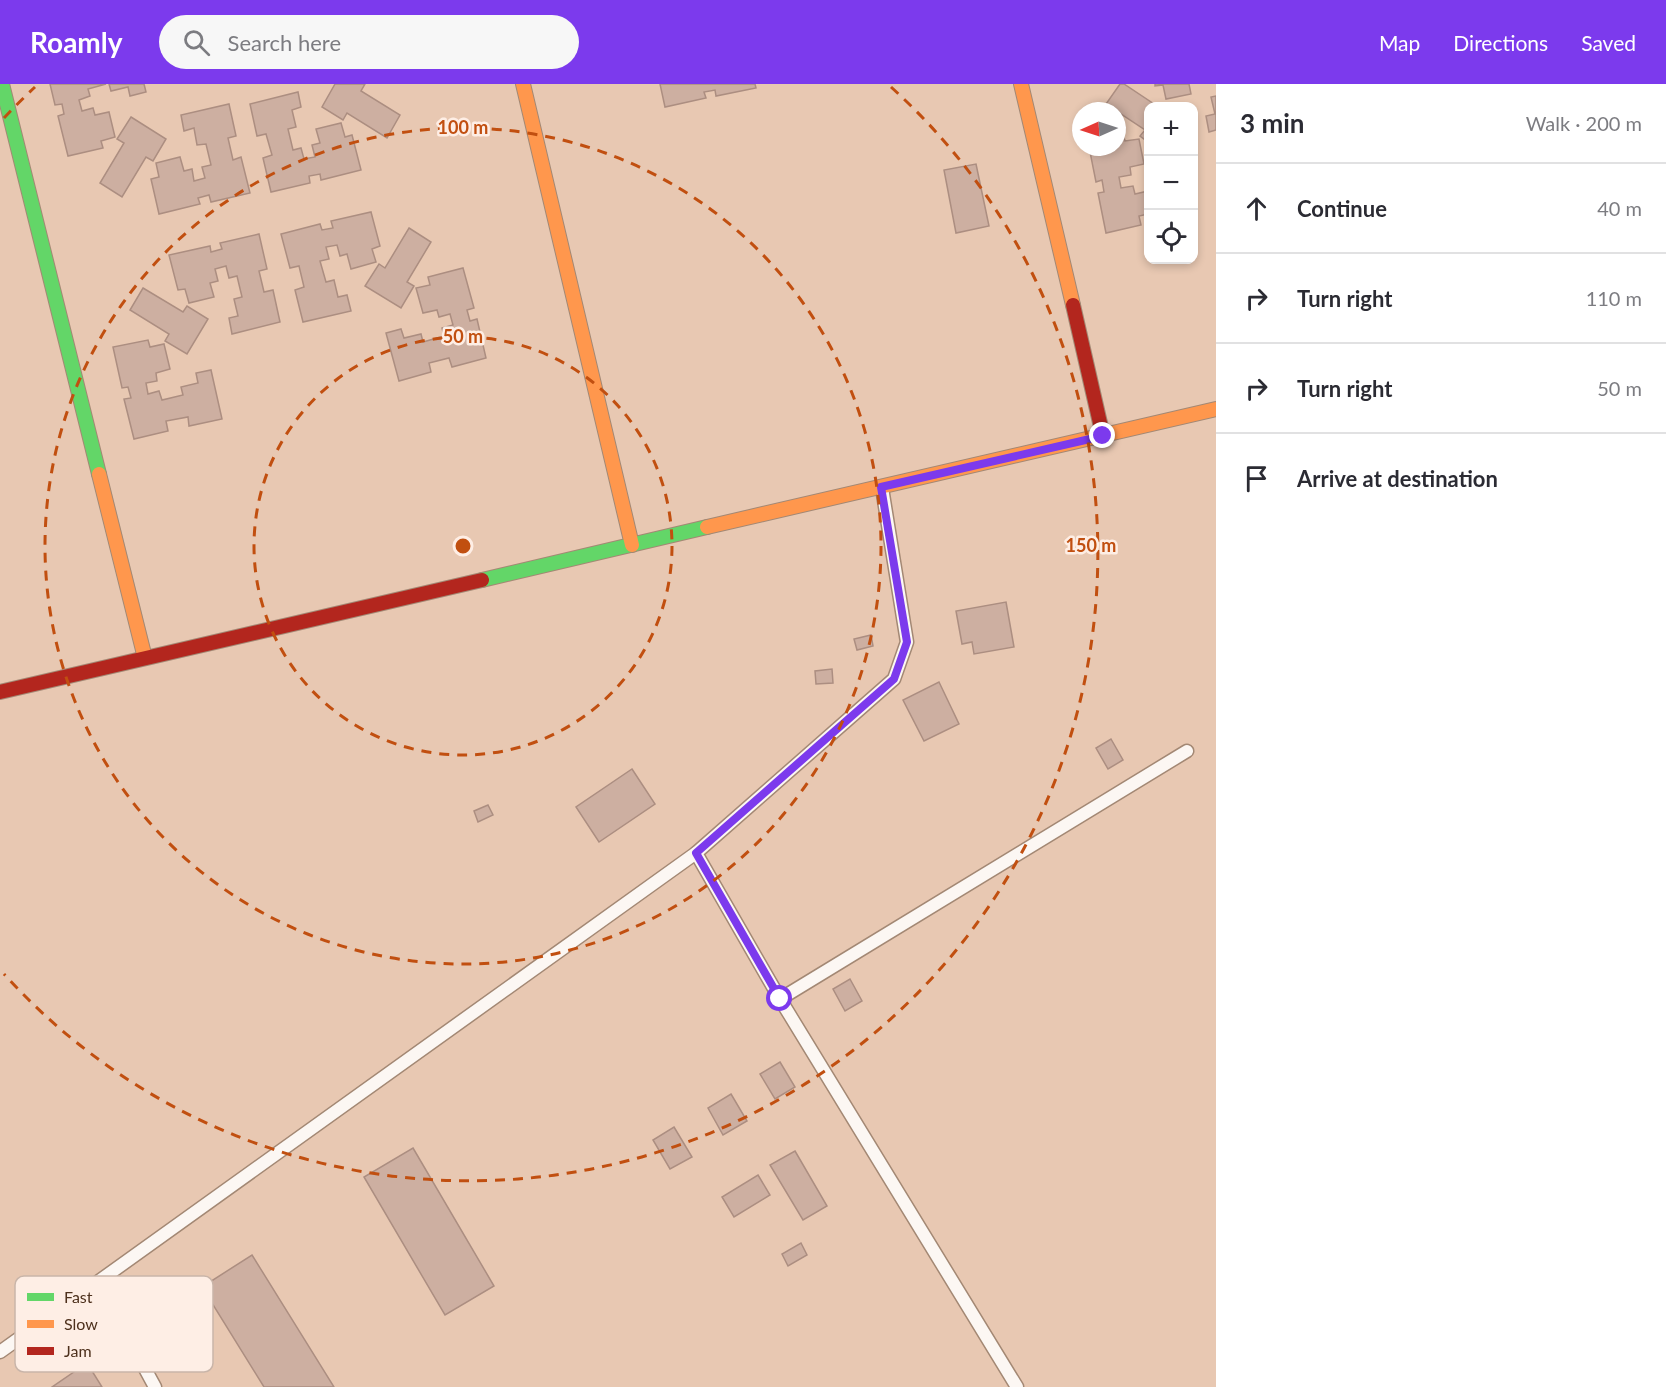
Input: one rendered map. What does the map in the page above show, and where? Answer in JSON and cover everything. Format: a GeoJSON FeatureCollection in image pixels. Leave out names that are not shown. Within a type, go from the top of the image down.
{"type":"FeatureCollection","features":[{"type":"Feature","properties":{"kind":"street"},"geometry":{"type":"LineString","coordinates":[[2,84],[146,658]]}},
{"type":"Feature","properties":{"kind":"street"},"geometry":{"type":"LineString","coordinates":[[523,84],[632,545]]}},
{"type":"Feature","properties":{"kind":"street"},"geometry":{"type":"LineString","coordinates":[[1021,84],[1103,436]]}},
{"type":"Feature","properties":{"kind":"street"},"geometry":{"type":"LineString","coordinates":[[0,692],[1216,409]]}},
{"type":"Feature","properties":{"kind":"lane"},"geometry":{"type":"LineString","coordinates":[[106,1276],[696,853],[894,679],[907,642],[881,487]]}},
{"type":"Feature","properties":{"kind":"lane"},"geometry":{"type":"LineString","coordinates":[[780,999],[1187,750]]}},
{"type":"Feature","properties":{"kind":"lane"},"geometry":{"type":"LineString","coordinates":[[696,853],[780,999],[1017,1387]]}},
{"type":"Feature","properties":{"kind":"lane"},"geometry":{"type":"LineString","coordinates":[[0,1352],[15,1341]]}},
{"type":"Feature","properties":{"kind":"lane"},"geometry":{"type":"LineString","coordinates":[[146,1372],[154,1387]]}},
{"type":"Feature","properties":{"kind":"building"},"geometry":{"type":"Polygon","coordinates":[[[50,84],[106,84],[88,89],[90,96],[79,100],[82,111],[93,108],[95,115],[109,112],[115,137],[101,141],[103,148],[68,156],[58,116],[64,114],[62,104],[55,105],[50,84]]]}},
{"type":"Feature","properties":{"kind":"building"},"geometry":{"type":"Polygon","coordinates":[[[109,84],[144,84],[146,92],[130,96],[128,87],[111,91],[109,84]]]}},
{"type":"Feature","properties":{"kind":"building"},"geometry":{"type":"Polygon","coordinates":[[[335,84],[365,84],[361,91],[400,115],[387,138],[347,113],[343,120],[322,107],[335,84]]]}},
{"type":"Feature","properties":{"kind":"building"},"geometry":{"type":"Polygon","coordinates":[[[660,84],[755,84],[756,88],[716,96],[715,90],[704,92],[706,98],[665,107],[660,84]]]}},
{"type":"Feature","properties":{"kind":"building"},"geometry":{"type":"Polygon","coordinates":[[[1120,84],[1124,84],[1151,102],[1144,102],[1144,129],[1126,117],[1126,102],[1107,102],[1120,84]]]}},
{"type":"Feature","properties":{"kind":"building"},"geometry":{"type":"Polygon","coordinates":[[[1155,84],[1189,84],[1191,94],[1166,99],[1163,85],[1155,86],[1155,84]]]}},
{"type":"Feature","properties":{"kind":"building"},"geometry":{"type":"Polygon","coordinates":[[[298,92],[301,107],[292,110],[296,127],[288,129],[293,150],[301,148],[304,159],[315,157],[312,145],[320,143],[316,129],[341,123],[345,137],[352,135],[361,170],[321,180],[320,174],[309,176],[310,183],[271,192],[263,158],[272,155],[266,134],[257,136],[250,104],[298,92]]]}},
{"type":"Feature","properties":{"kind":"building"},"geometry":{"type":"Polygon","coordinates":[[[1216,96],[1216,130],[1209,132],[1206,116],[1215,114],[1211,97],[1216,96]]]}},
{"type":"Feature","properties":{"kind":"building"},"geometry":{"type":"Polygon","coordinates":[[[229,104],[236,136],[228,138],[233,160],[241,157],[250,193],[211,202],[209,195],[198,198],[200,204],[159,214],[151,179],[159,177],[156,163],[180,157],[184,171],[192,169],[194,181],[205,178],[202,167],[211,165],[206,144],[197,145],[194,128],[184,131],[181,115],[229,104]]]}},
{"type":"Feature","properties":{"kind":"building"},"geometry":{"type":"Polygon","coordinates":[[[131,117],[166,139],[153,161],[146,157],[122,197],[100,183],[124,143],[117,139],[131,117]]]}},
{"type":"Feature","properties":{"kind":"building"},"geometry":{"type":"Polygon","coordinates":[[[1139,139],[1144,164],[1130,167],[1131,175],[1119,177],[1121,188],[1133,186],[1135,194],[1144,192],[1144,215],[1139,216],[1141,225],[1106,233],[1098,193],[1104,192],[1102,180],[1096,182],[1091,156],[1126,156],[1126,141],[1139,139]]]}},
{"type":"Feature","properties":{"kind":"building"},"geometry":{"type":"Polygon","coordinates":[[[976,164],[989,226],[956,233],[944,170],[976,164]]]}},
{"type":"Feature","properties":{"kind":"building"},"geometry":{"type":"Polygon","coordinates":[[[371,212],[380,246],[372,249],[376,262],[351,269],[347,254],[340,256],[337,245],[326,247],[329,259],[320,261],[326,282],[334,280],[338,297],[347,295],[351,311],[303,322],[295,290],[304,287],[299,266],[290,268],[281,234],[320,224],[322,230],[333,228],[331,221],[371,212]]]}},
{"type":"Feature","properties":{"kind":"building"},"geometry":{"type":"Polygon","coordinates":[[[409,228],[431,242],[407,282],[414,286],[401,308],[365,286],[379,264],[385,268],[409,228]]]}},
{"type":"Feature","properties":{"kind":"building"},"geometry":{"type":"Polygon","coordinates":[[[259,234],[267,269],[259,271],[264,292],[273,290],[280,322],[232,334],[229,318],[238,316],[234,299],[242,297],[237,276],[229,278],[226,266],[215,269],[218,281],[210,283],[214,297],[189,303],[185,289],[178,290],[169,255],[210,246],[211,252],[222,249],[220,243],[259,234]]]}},
{"type":"Feature","properties":{"kind":"building"},"geometry":{"type":"Polygon","coordinates":[[[463,268],[474,308],[467,310],[470,321],[477,319],[486,358],[452,367],[449,358],[429,363],[431,372],[399,381],[386,333],[401,329],[404,338],[421,334],[423,342],[444,336],[442,328],[453,325],[450,314],[439,317],[437,310],[423,313],[416,288],[430,285],[428,277],[463,268]]]}},
{"type":"Feature","properties":{"kind":"building"},"geometry":{"type":"Polygon","coordinates":[[[143,288],[183,312],[187,306],[208,319],[187,354],[165,341],[169,334],[130,310],[143,288]]]}},
{"type":"Feature","properties":{"kind":"building"},"geometry":{"type":"Polygon","coordinates":[[[148,340],[150,347],[164,344],[170,369],[156,373],[157,381],[146,383],[148,394],[159,391],[162,400],[183,395],[181,387],[198,383],[196,373],[211,370],[222,419],[189,426],[188,417],[166,421],[168,431],[134,439],[124,399],[131,398],[128,387],[122,388],[113,347],[148,340]]]}},
{"type":"Feature","properties":{"kind":"building"},"geometry":{"type":"Polygon","coordinates":[[[1006,602],[1014,647],[974,654],[972,642],[962,644],[956,611],[1006,602]]]}},
{"type":"Feature","properties":{"kind":"building"},"geometry":{"type":"Polygon","coordinates":[[[871,635],[873,646],[857,650],[854,639],[871,635]]]}},
{"type":"Feature","properties":{"kind":"building"},"geometry":{"type":"Polygon","coordinates":[[[832,669],[833,683],[816,684],[815,671],[832,669]]]}},
{"type":"Feature","properties":{"kind":"building"},"geometry":{"type":"Polygon","coordinates":[[[939,682],[959,724],[924,741],[903,700],[939,682]]]}},
{"type":"Feature","properties":{"kind":"building"},"geometry":{"type":"Polygon","coordinates":[[[1111,739],[1123,760],[1108,769],[1096,748],[1111,739]]]}},
{"type":"Feature","properties":{"kind":"building"},"geometry":{"type":"Polygon","coordinates":[[[632,769],[655,804],[599,842],[576,807],[632,769]]]}},
{"type":"Feature","properties":{"kind":"building"},"geometry":{"type":"Polygon","coordinates":[[[488,805],[493,815],[478,822],[474,811],[488,805]]]}},
{"type":"Feature","properties":{"kind":"building"},"geometry":{"type":"Polygon","coordinates":[[[850,979],[862,1001],[845,1011],[833,989],[850,979]]]}},
{"type":"Feature","properties":{"kind":"building"},"geometry":{"type":"Polygon","coordinates":[[[780,1062],[795,1087],[775,1099],[760,1074],[780,1062]]]}},
{"type":"Feature","properties":{"kind":"building"},"geometry":{"type":"Polygon","coordinates":[[[731,1094],[747,1121],[723,1135],[708,1108],[731,1094]]]}},
{"type":"Feature","properties":{"kind":"building"},"geometry":{"type":"Polygon","coordinates":[[[674,1127],[692,1157],[670,1169],[653,1140],[674,1127]]]}},
{"type":"Feature","properties":{"kind":"building"},"geometry":{"type":"Polygon","coordinates":[[[413,1148],[494,1286],[445,1315],[364,1177],[413,1148]]]}},
{"type":"Feature","properties":{"kind":"building"},"geometry":{"type":"Polygon","coordinates":[[[795,1151],[827,1206],[803,1220],[770,1165],[795,1151]]]}},
{"type":"Feature","properties":{"kind":"building"},"geometry":{"type":"Polygon","coordinates":[[[758,1175],[770,1195],[734,1217],[722,1197],[758,1175]]]}},
{"type":"Feature","properties":{"kind":"building"},"geometry":{"type":"Polygon","coordinates":[[[801,1243],[807,1255],[788,1266],[782,1254],[801,1243]]]}},
{"type":"Feature","properties":{"kind":"building"},"geometry":{"type":"Polygon","coordinates":[[[252,1255],[334,1387],[264,1387],[213,1305],[213,1280],[252,1255]]]}},
{"type":"Feature","properties":{"kind":"building"},"geometry":{"type":"Polygon","coordinates":[[[74,1372],[93,1372],[102,1387],[52,1387],[74,1372]]]}},
{"type":"Feature","properties":{"kind":"traffic: fast"},"geometry":{"type":"LineString","coordinates":[[2,84],[99,474]]}},
{"type":"Feature","properties":{"kind":"traffic: fast"},"geometry":{"type":"LineString","coordinates":[[482,580],[707,527]]}},
{"type":"Feature","properties":{"kind":"traffic: slow"},"geometry":{"type":"LineString","coordinates":[[523,84],[632,545]]}},
{"type":"Feature","properties":{"kind":"traffic: slow"},"geometry":{"type":"LineString","coordinates":[[1021,84],[1073,305]]}},
{"type":"Feature","properties":{"kind":"traffic: slow"},"geometry":{"type":"LineString","coordinates":[[707,527],[1216,409]]}},
{"type":"Feature","properties":{"kind":"traffic: slow"},"geometry":{"type":"LineString","coordinates":[[99,474],[145,658]]}},
{"type":"Feature","properties":{"kind":"traffic: jam"},"geometry":{"type":"LineString","coordinates":[[1073,305],[1103,436]]}},
{"type":"Feature","properties":{"kind":"traffic: jam"},"geometry":{"type":"LineString","coordinates":[[0,692],[482,580]]}},
{"type":"Feature","properties":{"kind":"route"},"geometry":{"type":"LineString","coordinates":[[780,999],[696,853],[894,679],[907,642],[881,487],[1103,436]]}}]}
